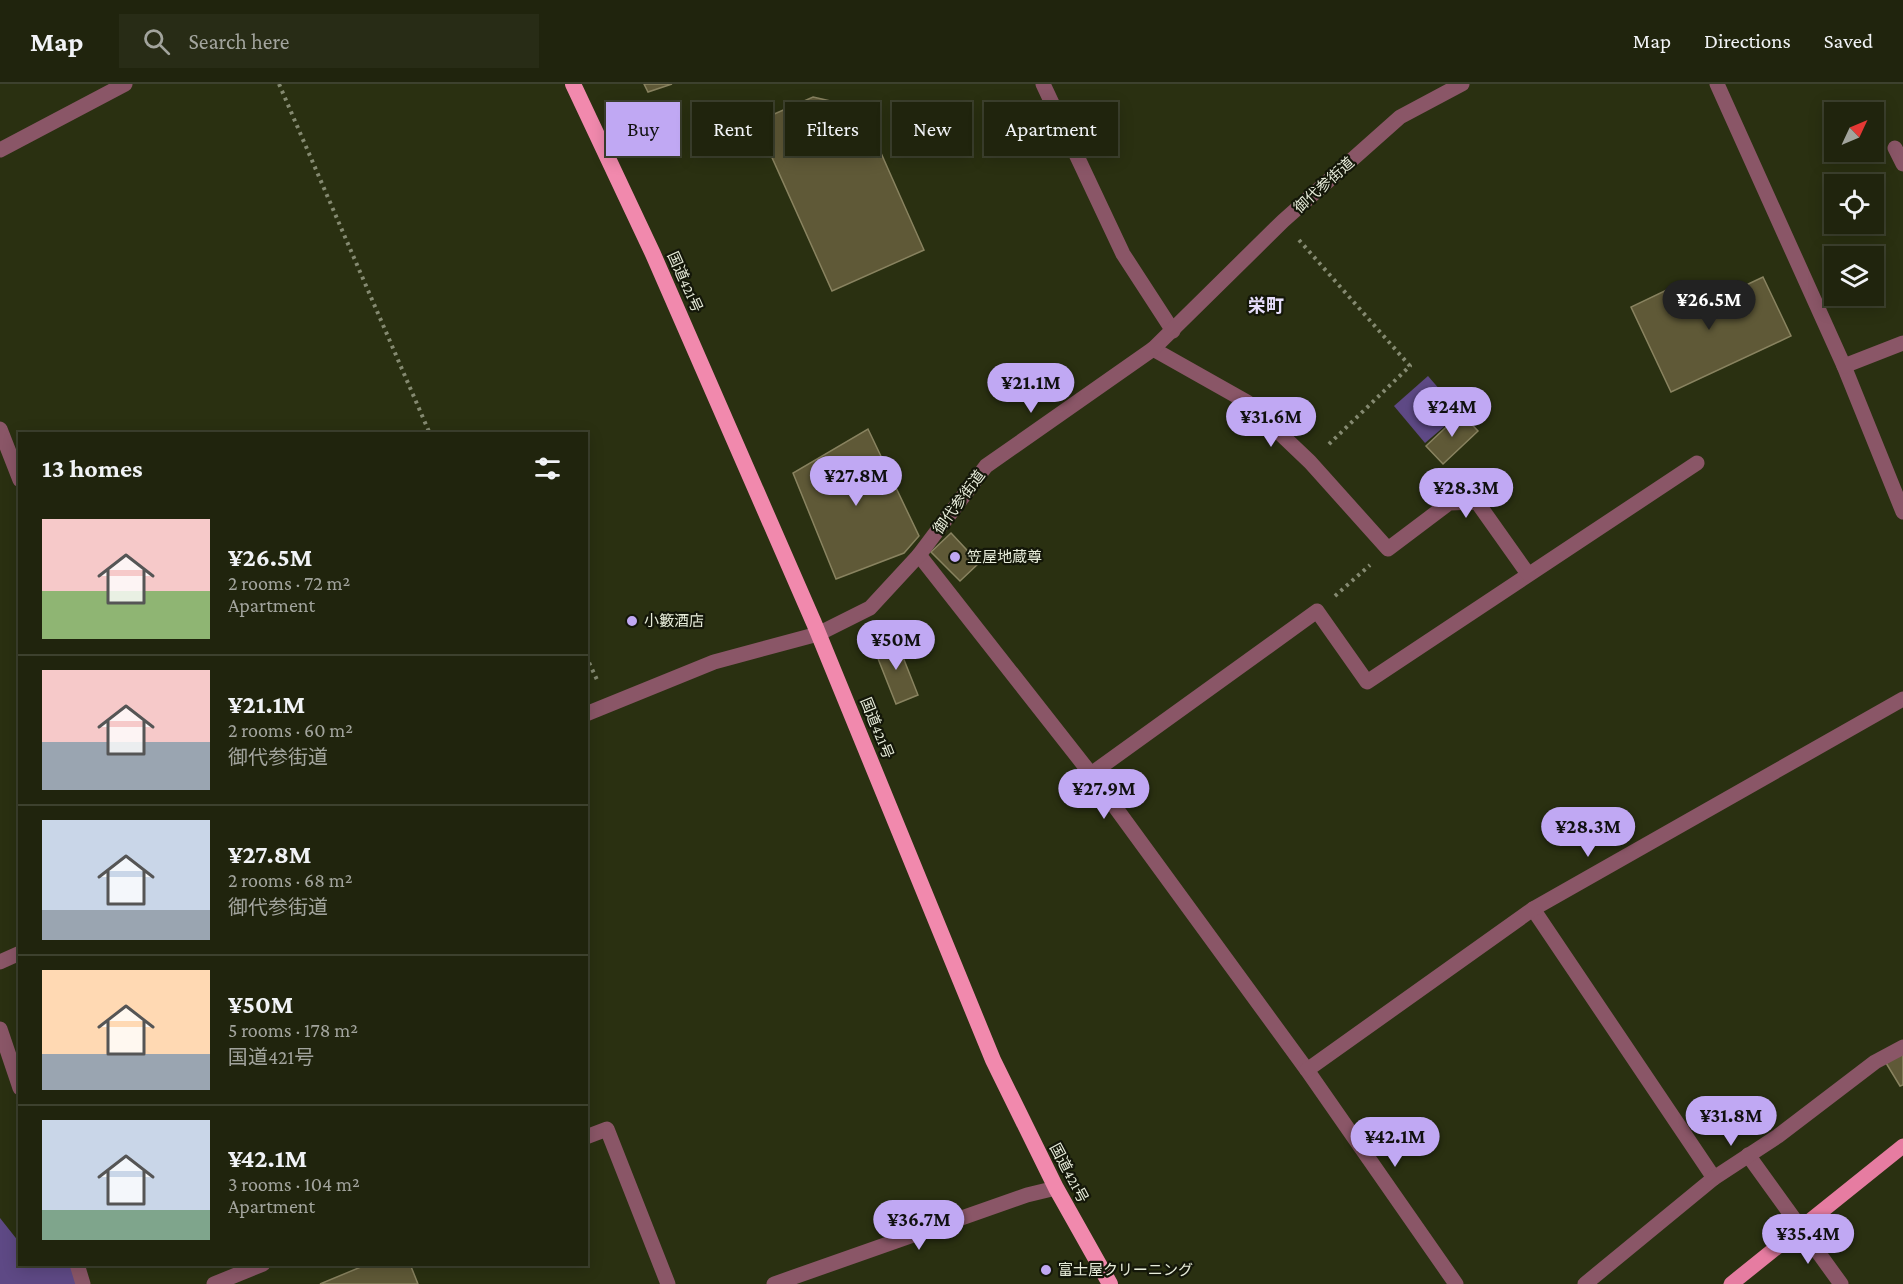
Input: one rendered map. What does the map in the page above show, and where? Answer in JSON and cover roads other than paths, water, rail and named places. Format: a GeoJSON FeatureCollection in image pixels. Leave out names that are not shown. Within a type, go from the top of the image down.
{"type":"FeatureCollection","features":[{"type":"Feature","properties":{"kind":"highway","name":"国道421号"},"geometry":{"type":"LineString","coordinates":[[573,84],[653,254],[818,634],[993,1060],[1056,1188],[1110,1284]]}},
{"type":"Feature","properties":{"kind":"main road"},"geometry":{"type":"LineString","coordinates":[[1731,1284],[1903,1146]]}},
{"type":"Feature","properties":{"kind":"street"},"geometry":{"type":"LineString","coordinates":[[0,150],[125,84]]}},
{"type":"Feature","properties":{"kind":"street"},"geometry":{"type":"LineString","coordinates":[[1043,84],[1123,254],[1173,331]]}},
{"type":"Feature","properties":{"kind":"street","name":"御代参街道"},"geometry":{"type":"LineString","coordinates":[[588,713],[714,662],[818,634],[870,608],[919,555],[986,466],[1153,349],[1283,221],[1400,117],[1462,84]]}},
{"type":"Feature","properties":{"kind":"street"},"geometry":{"type":"LineString","coordinates":[[1718,84],[1844,366],[1903,512]]}},
{"type":"Feature","properties":{"kind":"street"},"geometry":{"type":"LineString","coordinates":[[1895,148],[1903,164]]}},
{"type":"Feature","properties":{"kind":"street"},"geometry":{"type":"LineString","coordinates":[[1844,366],[1903,343]]}},
{"type":"Feature","properties":{"kind":"street"},"geometry":{"type":"LineString","coordinates":[[1153,349],[1247,402],[1310,462],[1388,549],[1449,502],[1477,502],[1528,574]]}},
{"type":"Feature","properties":{"kind":"street"},"geometry":{"type":"LineString","coordinates":[[0,429],[18,475]]}},
{"type":"Feature","properties":{"kind":"street"},"geometry":{"type":"LineString","coordinates":[[1091,774],[1317,611],[1367,682],[1697,463]]}},
{"type":"Feature","properties":{"kind":"street"},"geometry":{"type":"LineString","coordinates":[[919,555],[1091,774],[1307,1070],[1456,1284]]}},
{"type":"Feature","properties":{"kind":"street"},"geometry":{"type":"LineString","coordinates":[[1307,1070],[1533,909],[1903,699]]}},
{"type":"Feature","properties":{"kind":"street"},"geometry":{"type":"LineString","coordinates":[[1533,909],[1714,1178]]}},
{"type":"Feature","properties":{"kind":"street"},"geometry":{"type":"LineString","coordinates":[[0,962],[18,955]]}},
{"type":"Feature","properties":{"kind":"street"},"geometry":{"type":"LineString","coordinates":[[0,1029],[18,1082]]}},
{"type":"Feature","properties":{"kind":"street"},"geometry":{"type":"LineString","coordinates":[[1585,1284],[1714,1178],[1778,1136],[1875,1062],[1903,1047]]}},
{"type":"Feature","properties":{"kind":"street"},"geometry":{"type":"LineString","coordinates":[[588,1136],[607,1130],[668,1284]]}},
{"type":"Feature","properties":{"kind":"street"},"geometry":{"type":"LineString","coordinates":[[1748,1155],[1841,1284]]}},
{"type":"Feature","properties":{"kind":"street"},"geometry":{"type":"LineString","coordinates":[[774,1284],[1027,1195],[1056,1188]]}},
{"type":"Feature","properties":{"kind":"street"},"geometry":{"type":"LineString","coordinates":[[78,1266],[83,1284]]}},
{"type":"Feature","properties":{"kind":"street"},"geometry":{"type":"LineString","coordinates":[[213,1284],[258,1266]]}},
{"type":"Feature","properties":{"kind":"place","name":"笠屋地蔵尊"},"geometry":{"type":"Point","coordinates":[955,557]}},
{"type":"Feature","properties":{"kind":"place","name":"小籔酒店"},"geometry":{"type":"Point","coordinates":[632,621]}},
{"type":"Feature","properties":{"kind":"place","name":"富士屋クリーニング"},"geometry":{"type":"Point","coordinates":[1046,1270]}},
{"type":"Feature","properties":{"kind":"district","name":"栄町"},"geometry":{"type":"Point","coordinates":[1266,306]}}]}
